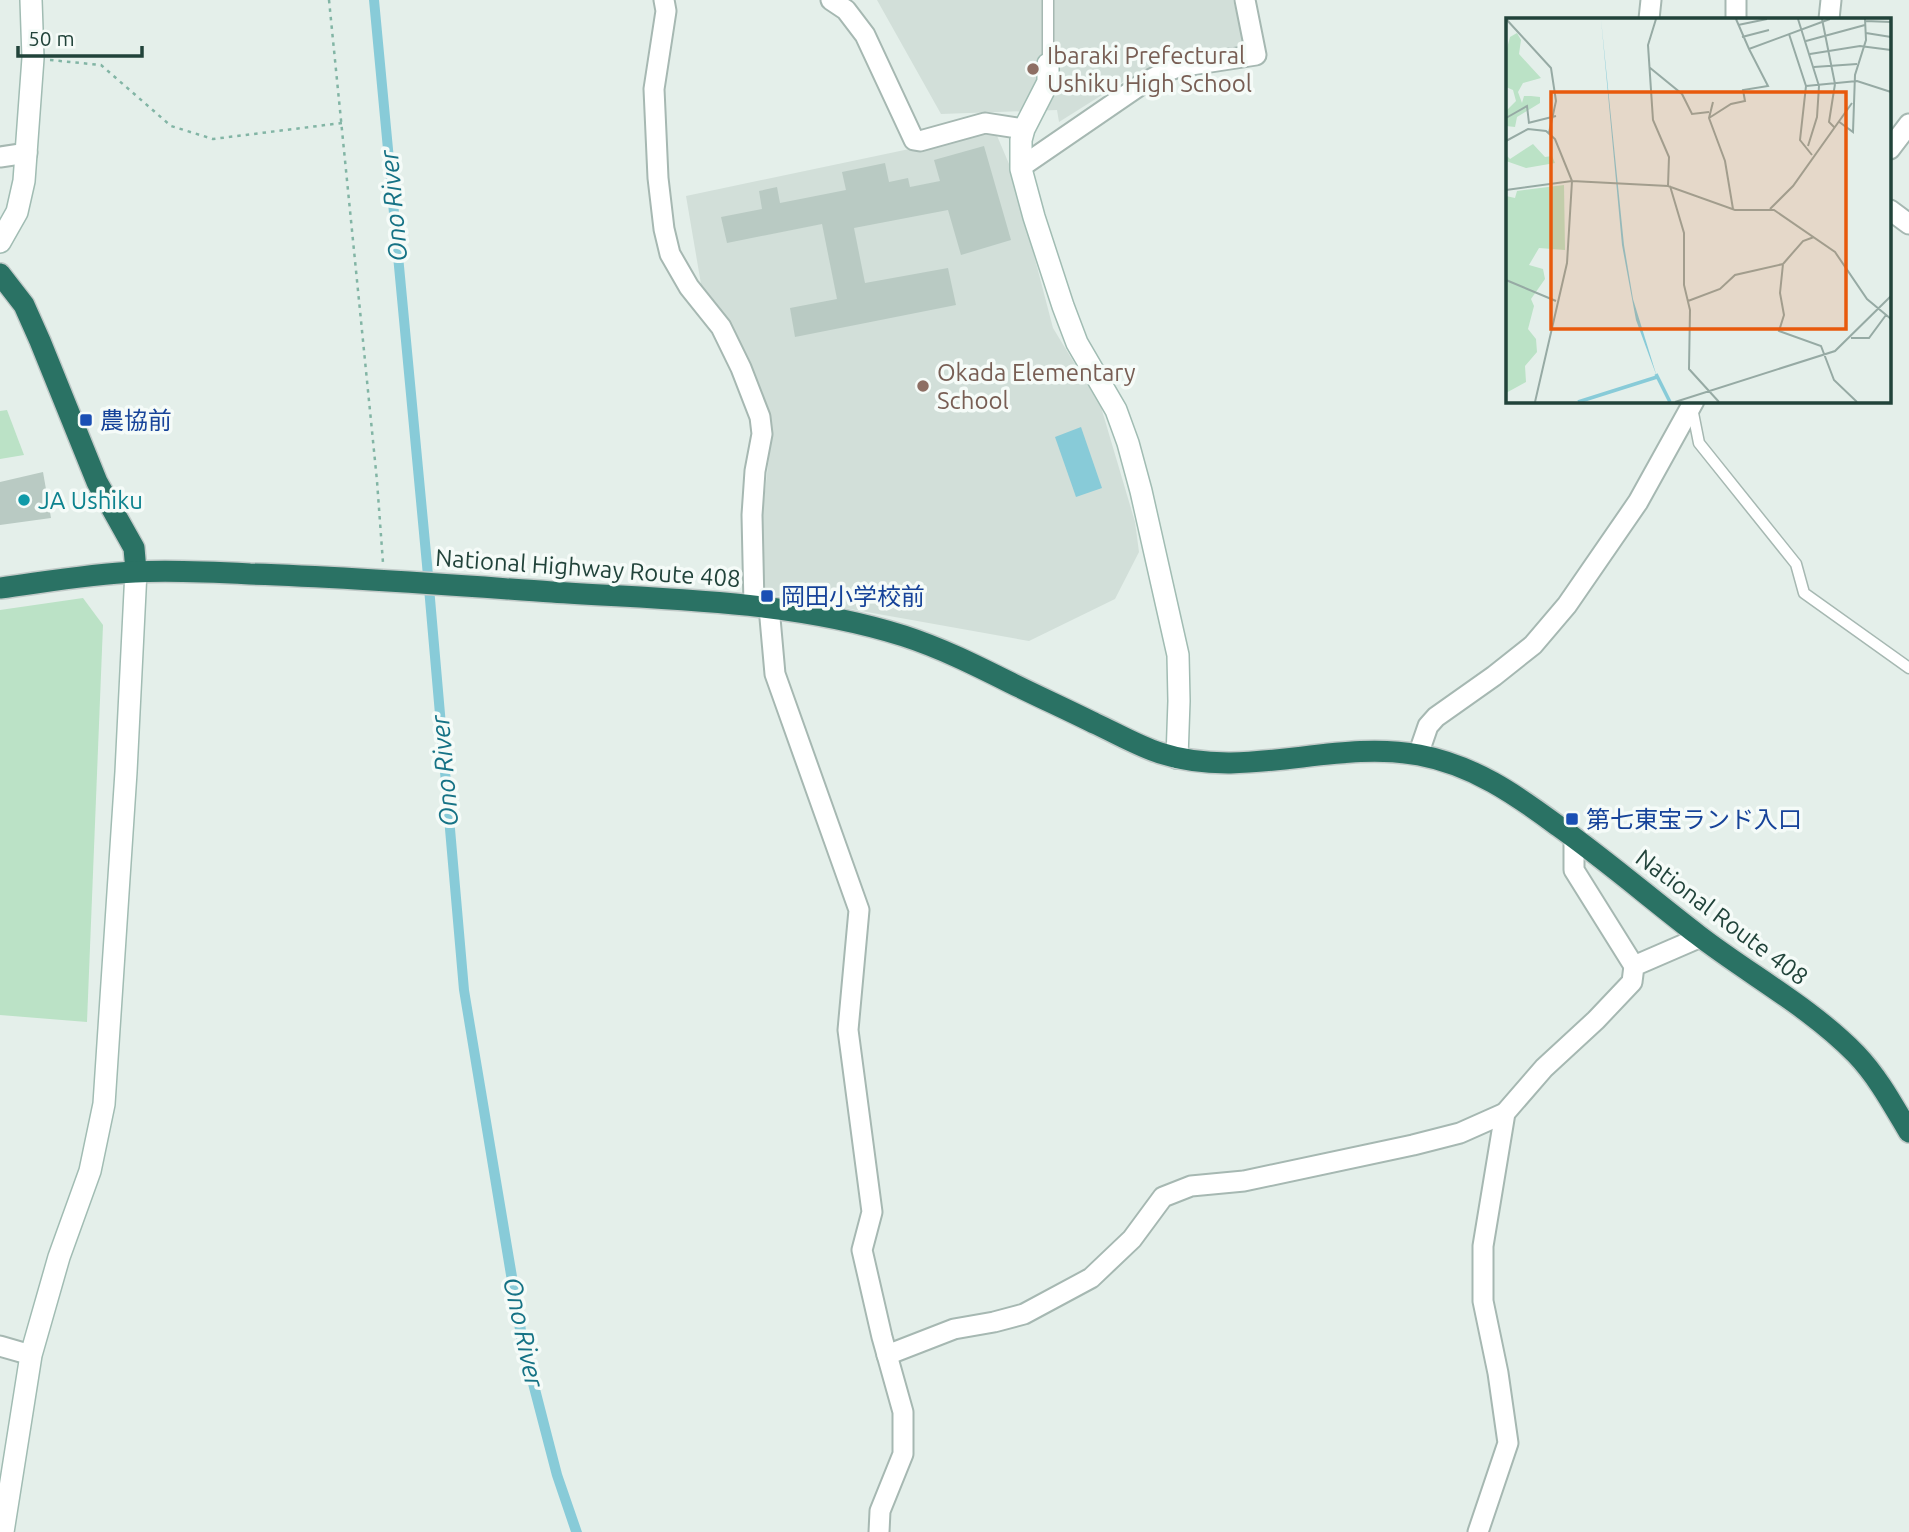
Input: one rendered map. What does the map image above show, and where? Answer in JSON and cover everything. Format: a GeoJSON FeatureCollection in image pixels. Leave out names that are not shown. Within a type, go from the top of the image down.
{"type":"FeatureCollection","features":[{"type":"Feature","properties":{"kind":"highway"},"geometry":{"type":"LineString","coordinates":[[0,274],[30,317],[97,482],[134,548],[136,572]]}},
{"type":"Feature","properties":{"kind":"highway","name":"National Highway Route 408"},"geometry":{"type":"LineString","coordinates":[[0,588],[90,575],[136,572],[278,574],[762,606],[839,619],[907,637],[961,658],[1156,752],[1191,762],[1266,762],[1353,751],[1418,755]]}},
{"type":"Feature","properties":{"kind":"highway","name":"National Route 408"},"geometry":{"type":"LineString","coordinates":[[1418,755],[1456,765],[1497,784],[1574,838],[1701,937],[1800,1007],[1839,1038],[1860,1059],[1876,1079],[1909,1132]]}},
{"type":"Feature","properties":{"kind":"street"},"geometry":{"type":"LineString","coordinates":[[0,242],[17,212],[24,181],[33,58],[31,0]]}},
{"type":"Feature","properties":{"kind":"street"},"geometry":{"type":"LineString","coordinates":[[664,0],[666,11],[654,89],[658,178],[664,229],[670,254],[689,287],[721,327],[760,417],[762,434],[755,471],[752,516],[762,606],[775,674],[859,910],[848,1030],[872,1212],[862,1250],[902,1412],[902,1454],[880,1511],[879,1532]]}},
{"type":"Feature","properties":{"kind":"street"},"geometry":{"type":"LineString","coordinates":[[831,0],[846,10],[865,35],[914,140],[920,141],[985,123],[1024,129]]}},
{"type":"Feature","properties":{"kind":"street"},"geometry":{"type":"LineString","coordinates":[[1021,167],[1142,84],[1163,73],[1178,66],[1256,55],[1245,0]]}},
{"type":"Feature","properties":{"kind":"street"},"geometry":{"type":"LineString","coordinates":[[1650,18],[1651,0]]}},
{"type":"Feature","properties":{"kind":"street"},"geometry":{"type":"LineString","coordinates":[[1736,0],[1736,18]]}},
{"type":"Feature","properties":{"kind":"street"},"geometry":{"type":"LineString","coordinates":[[1829,18],[1831,0]]}},
{"type":"Feature","properties":{"kind":"street"},"geometry":{"type":"LineString","coordinates":[[1048,64],[1048,82],[1024,129],[1021,167],[1034,217],[1077,343],[1116,410],[1135,467],[1178,655],[1177,758]]}},
{"type":"Feature","properties":{"kind":"street"},"geometry":{"type":"LineString","coordinates":[[1892,146],[1909,124]]}},
{"type":"Feature","properties":{"kind":"street"},"geometry":{"type":"LineString","coordinates":[[0,157],[27,153]]}},
{"type":"Feature","properties":{"kind":"street"},"geometry":{"type":"LineString","coordinates":[[1892,211],[1909,223]]}},
{"type":"Feature","properties":{"kind":"street"},"geometry":{"type":"LineString","coordinates":[[1418,755],[1428,726],[1436,717],[1532,645],[1567,605],[1638,502],[1692,402]]}},
{"type":"Feature","properties":{"kind":"street"},"geometry":{"type":"LineString","coordinates":[[3,1532],[31,1355],[58,1257],[90,1171],[104,1104],[136,572]]}},
{"type":"Feature","properties":{"kind":"street"},"geometry":{"type":"LineString","coordinates":[[887,1355],[954,1329],[1024,1314],[1091,1278],[1132,1239],[1163,1197],[1191,1186],[1244,1181],[1413,1145],[1460,1133],[1505,1113],[1544,1068],[1632,982],[1634,966],[1574,870],[1574,838]]}},
{"type":"Feature","properties":{"kind":"street"},"geometry":{"type":"LineString","coordinates":[[1634,966],[1701,937]]}},
{"type":"Feature","properties":{"kind":"street"},"geometry":{"type":"LineString","coordinates":[[1478,1532],[1508,1443],[1498,1373],[1483,1301],[1483,1246],[1505,1113]]}},
{"type":"Feature","properties":{"kind":"street"},"geometry":{"type":"LineString","coordinates":[[0,1346],[31,1355]]}},
{"type":"Feature","properties":{"kind":"lane"},"geometry":{"type":"LineString","coordinates":[[1048,0],[1048,64]]}},
{"type":"Feature","properties":{"kind":"lane"},"geometry":{"type":"LineString","coordinates":[[1692,402],[1699,443],[1796,564],[1804,593],[1909,668]]}},
{"type":"Feature","properties":{"kind":"path"},"geometry":{"type":"LineString","coordinates":[[329,0],[377,481],[384,581]]}},
{"type":"Feature","properties":{"kind":"path"},"geometry":{"type":"LineString","coordinates":[[33,58],[101,65],[171,126],[213,139],[342,123]]}},
{"type":"Feature","properties":{"kind":"shaded area","name":"Ibaraki Prefectural Ushiku High School"},"geometry":{"type":"Polygon","coordinates":[[[877,0],[1233,0],[1246,47],[1172,59],[1129,78],[1059,122],[1057,110],[941,114],[877,0]]]}},
{"type":"Feature","properties":{"kind":"shaded area","name":"Okada Elementary School"},"geometry":{"type":"Polygon","coordinates":[[[995,131],[1012,171],[1053,328],[1101,407],[1135,522],[1139,552],[1115,599],[1029,641],[761,593],[761,527],[772,430],[750,366],[701,284],[686,196],[995,131]]]}},
{"type":"Feature","properties":{"kind":"green space"},"geometry":{"type":"Polygon","coordinates":[[[7,410],[24,455],[0,459],[0,411],[7,410]]]}},
{"type":"Feature","properties":{"kind":"green space"},"geometry":{"type":"Polygon","coordinates":[[[83,598],[103,625],[87,1022],[0,1015],[0,610],[83,598]]]}},
{"type":"Feature","properties":{"kind":"water","name":"Ono River"},"geometry":{"type":"Polygon","coordinates":[[[369,0],[379,0],[469,990],[528,1342],[562,1474],[582,1532],[571,1532],[552,1476],[517,1342],[459,990],[369,0]]]}},
{"type":"Feature","properties":{"kind":"water"},"geometry":{"type":"Polygon","coordinates":[[[1081,427],[1102,488],[1076,497],[1055,437],[1081,427]]]}},
{"type":"Feature","properties":{"kind":"building"},"geometry":{"type":"Polygon","coordinates":[[[984,146],[1011,240],[961,255],[948,210],[854,228],[865,283],[948,268],[956,305],[795,337],[790,308],[837,299],[822,224],[727,243],[721,217],[762,209],[759,191],[777,187],[780,203],[846,190],[842,172],[885,163],[889,182],[908,178],[910,187],[940,181],[934,160],[984,146]]]}},
{"type":"Feature","properties":{"kind":"building","name":"JA Ushiku"},"geometry":{"type":"Polygon","coordinates":[[[43,472],[51,518],[0,525],[0,482],[43,472]]]}},
{"type":"Feature","properties":{"kind":"place","name":"Ibaraki Prefectural Ushiku High School"},"geometry":{"type":"Point","coordinates":[1033,69]}},
{"type":"Feature","properties":{"kind":"place","name":"Okada Elementary School"},"geometry":{"type":"Point","coordinates":[923,386]}},
{"type":"Feature","properties":{"kind":"place","name":"農協前"},"geometry":{"type":"Point","coordinates":[86,420]}},
{"type":"Feature","properties":{"kind":"place","name":"JA Ushiku"},"geometry":{"type":"Point","coordinates":[24,500]}},
{"type":"Feature","properties":{"kind":"place","name":"岡田小学校前"},"geometry":{"type":"Point","coordinates":[767,596]}},
{"type":"Feature","properties":{"kind":"place","name":"第七東宝ランド入口"},"geometry":{"type":"Point","coordinates":[1572,819]}}]}
